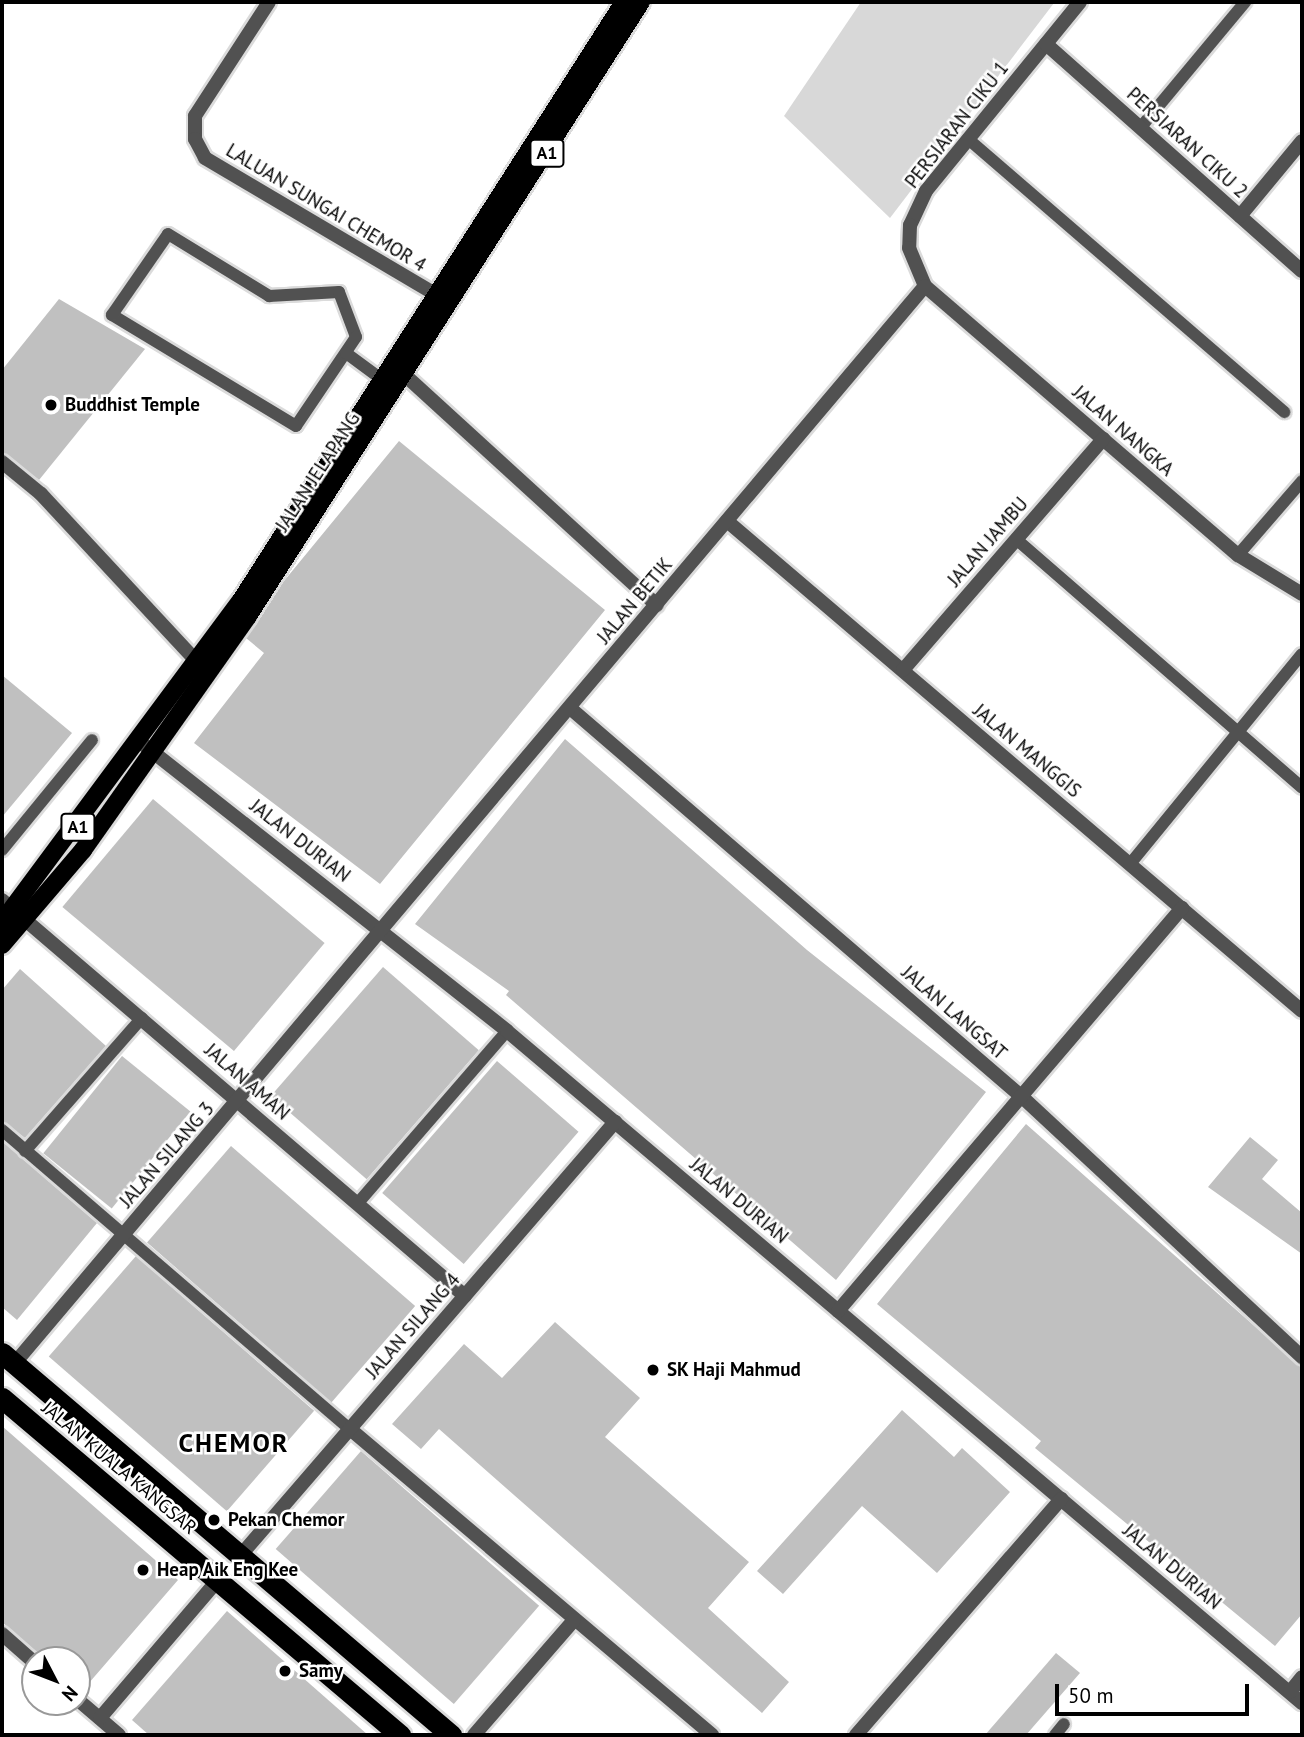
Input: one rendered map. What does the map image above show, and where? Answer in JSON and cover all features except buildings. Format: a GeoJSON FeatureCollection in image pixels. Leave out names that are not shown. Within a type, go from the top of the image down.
{"type":"FeatureCollection","features":[{"type":"Feature","properties":{"kind":"highway","name":"JALAN KUALA KANGSAR"},"geometry":{"type":"LineString","coordinates":[[8,1358],[451,1735]]}},
{"type":"Feature","properties":{"kind":"highway","name":"JALAN KUALA KANGSAR"},"geometry":{"type":"LineString","coordinates":[[2,1398],[400,1735]]}},
{"type":"Feature","properties":{"kind":"main road","name":"JALAN JELAPANG"},"geometry":{"type":"LineString","coordinates":[[446,301],[624,2]]}},
{"type":"Feature","properties":{"kind":"main road","name":"JALAN JELAPANG"},"geometry":{"type":"LineString","coordinates":[[2,945],[10,912],[147,747],[395,379],[641,2]]}},
{"type":"Feature","properties":{"kind":"main road","name":"JALAN JELAPANG"},"geometry":{"type":"LineString","coordinates":[[147,747],[198,663],[395,379]]}},
{"type":"Feature","properties":{"kind":"street","name":"LALUAN SUNGAI CHEMOR 4"},"geometry":{"type":"LineString","coordinates":[[269,2],[195,116],[195,139],[205,158],[446,301]]}},
{"type":"Feature","properties":{"kind":"street","name":"PERSIARAN CIKU 1"},"geometry":{"type":"LineString","coordinates":[[925,286],[909,248],[910,225],[926,191],[1079,2]]}},
{"type":"Feature","properties":{"kind":"street","name":"PERSIARAN CIKU 2"},"geometry":{"type":"LineString","coordinates":[[1046,44],[1302,271]]}},
{"type":"Feature","properties":{"kind":"street"},"geometry":{"type":"LineString","coordinates":[[1240,216],[1302,141]]}},
{"type":"Feature","properties":{"kind":"street","name":"JALAN NANGKA"},"geometry":{"type":"LineString","coordinates":[[925,286],[1238,555],[1302,594]]}},
{"type":"Feature","properties":{"kind":"street","name":"JALAN BETIK"},"geometry":{"type":"LineString","coordinates":[[379,935],[925,286]]}},
{"type":"Feature","properties":{"kind":"street"},"geometry":{"type":"LineString","coordinates":[[395,379],[657,605]]}},
{"type":"Feature","properties":{"kind":"street","name":"JALAN JAMBU"},"geometry":{"type":"LineString","coordinates":[[903,670],[1103,439]]}},
{"type":"Feature","properties":{"kind":"street"},"geometry":{"type":"LineString","coordinates":[[2,462],[41,494],[198,663]]}},
{"type":"Feature","properties":{"kind":"street","name":"JALAN MANGGIS"},"geometry":{"type":"LineString","coordinates":[[727,521],[1302,1011]]}},
{"type":"Feature","properties":{"kind":"street","name":"JALAN LANGSAT"},"geometry":{"type":"LineString","coordinates":[[570,708],[1021,1096],[1302,1357]]}},
{"type":"Feature","properties":{"kind":"street","name":"JALAN DURIAN"},"geometry":{"type":"LineString","coordinates":[[147,747],[379,935],[507,1031],[1302,1703]]}},
{"type":"Feature","properties":{"kind":"street"},"geometry":{"type":"LineString","coordinates":[[838,1311],[1182,908]]}},
{"type":"Feature","properties":{"kind":"street","name":"JALAN AMAN"},"geometry":{"type":"LineString","coordinates":[[10,912],[142,1018],[465,1296]]}},
{"type":"Feature","properties":{"kind":"street","name":"JALAN SILANG 3"},"geometry":{"type":"LineString","coordinates":[[8,1358],[123,1236],[379,935]]}},
{"type":"Feature","properties":{"kind":"street","name":"JALAN SILANG 4"},"geometry":{"type":"LineString","coordinates":[[240,1556],[615,1122]]}},
{"type":"Feature","properties":{"kind":"street"},"geometry":{"type":"LineString","coordinates":[[350,1429],[712,1735]]}},
{"type":"Feature","properties":{"kind":"street"},"geometry":{"type":"LineString","coordinates":[[856,1735],[1061,1499]]}},
{"type":"Feature","properties":{"kind":"street"},"geometry":{"type":"LineString","coordinates":[[100,1718],[217,1581]]}},
{"type":"Feature","properties":{"kind":"street"},"geometry":{"type":"LineString","coordinates":[[474,1735],[574,1620]]}},
{"type":"Feature","properties":{"kind":"street"},"geometry":{"type":"LineString","coordinates":[[2,1634],[21,1650]]}},
{"type":"Feature","properties":{"kind":"street"},"geometry":{"type":"LineString","coordinates":[[1290,1692],[1302,1676]]}},
{"type":"Feature","properties":{"kind":"street"},"geometry":{"type":"LineString","coordinates":[[91,1711],[119,1735]]}},
{"type":"Feature","properties":{"kind":"lane"},"geometry":{"type":"LineString","coordinates":[[1140,127],[1245,2]]}},
{"type":"Feature","properties":{"kind":"lane"},"geometry":{"type":"LineString","coordinates":[[968,139],[1284,412]]}},
{"type":"Feature","properties":{"kind":"lane"},"geometry":{"type":"LineString","coordinates":[[168,234],[269,296],[339,292],[355,337],[346,353],[296,426],[112,315],[168,234]]}},
{"type":"Feature","properties":{"kind":"lane"},"geometry":{"type":"LineString","coordinates":[[346,353],[395,379]]}},
{"type":"Feature","properties":{"kind":"lane"},"geometry":{"type":"LineString","coordinates":[[1238,555],[1302,481]]}},
{"type":"Feature","properties":{"kind":"lane"},"geometry":{"type":"LineString","coordinates":[[1016,539],[1302,788]]}},
{"type":"Feature","properties":{"kind":"lane"},"geometry":{"type":"LineString","coordinates":[[1130,864],[1302,654]]}},
{"type":"Feature","properties":{"kind":"lane"},"geometry":{"type":"LineString","coordinates":[[2,850],[92,740]]}},
{"type":"Feature","properties":{"kind":"lane"},"geometry":{"type":"LineString","coordinates":[[25,1151],[142,1018]]}},
{"type":"Feature","properties":{"kind":"lane"},"geometry":{"type":"LineString","coordinates":[[358,1203],[507,1031]]}},
{"type":"Feature","properties":{"kind":"lane"},"geometry":{"type":"LineString","coordinates":[[2,1130],[350,1429]]}},
{"type":"Feature","properties":{"kind":"lane"},"geometry":{"type":"LineString","coordinates":[[1055,1735],[1065,1724]]}},
{"type":"Feature","properties":{"kind":"shaded area"},"geometry":{"type":"Polygon","coordinates":[[[861,2],[1054,3],[890,218],[784,116],[861,2]]]}},
{"type":"Feature","properties":{"kind":"place","name":"Buddhist Temple"},"geometry":{"type":"Point","coordinates":[51,405]}},
{"type":"Feature","properties":{"kind":"place","name":"SK Haji Mahmud"},"geometry":{"type":"Point","coordinates":[653,1370]}},
{"type":"Feature","properties":{"kind":"place","name":"Pekan Chemor"},"geometry":{"type":"Point","coordinates":[214,1520]}},
{"type":"Feature","properties":{"kind":"place","name":"Heap Aik Eng Kee"},"geometry":{"type":"Point","coordinates":[143,1570]}},
{"type":"Feature","properties":{"kind":"place","name":"Samy"},"geometry":{"type":"Point","coordinates":[285,1671]}},
{"type":"Feature","properties":{"kind":"district","name":"CHEMOR"},"geometry":{"type":"Point","coordinates":[234,1443]}}]}
